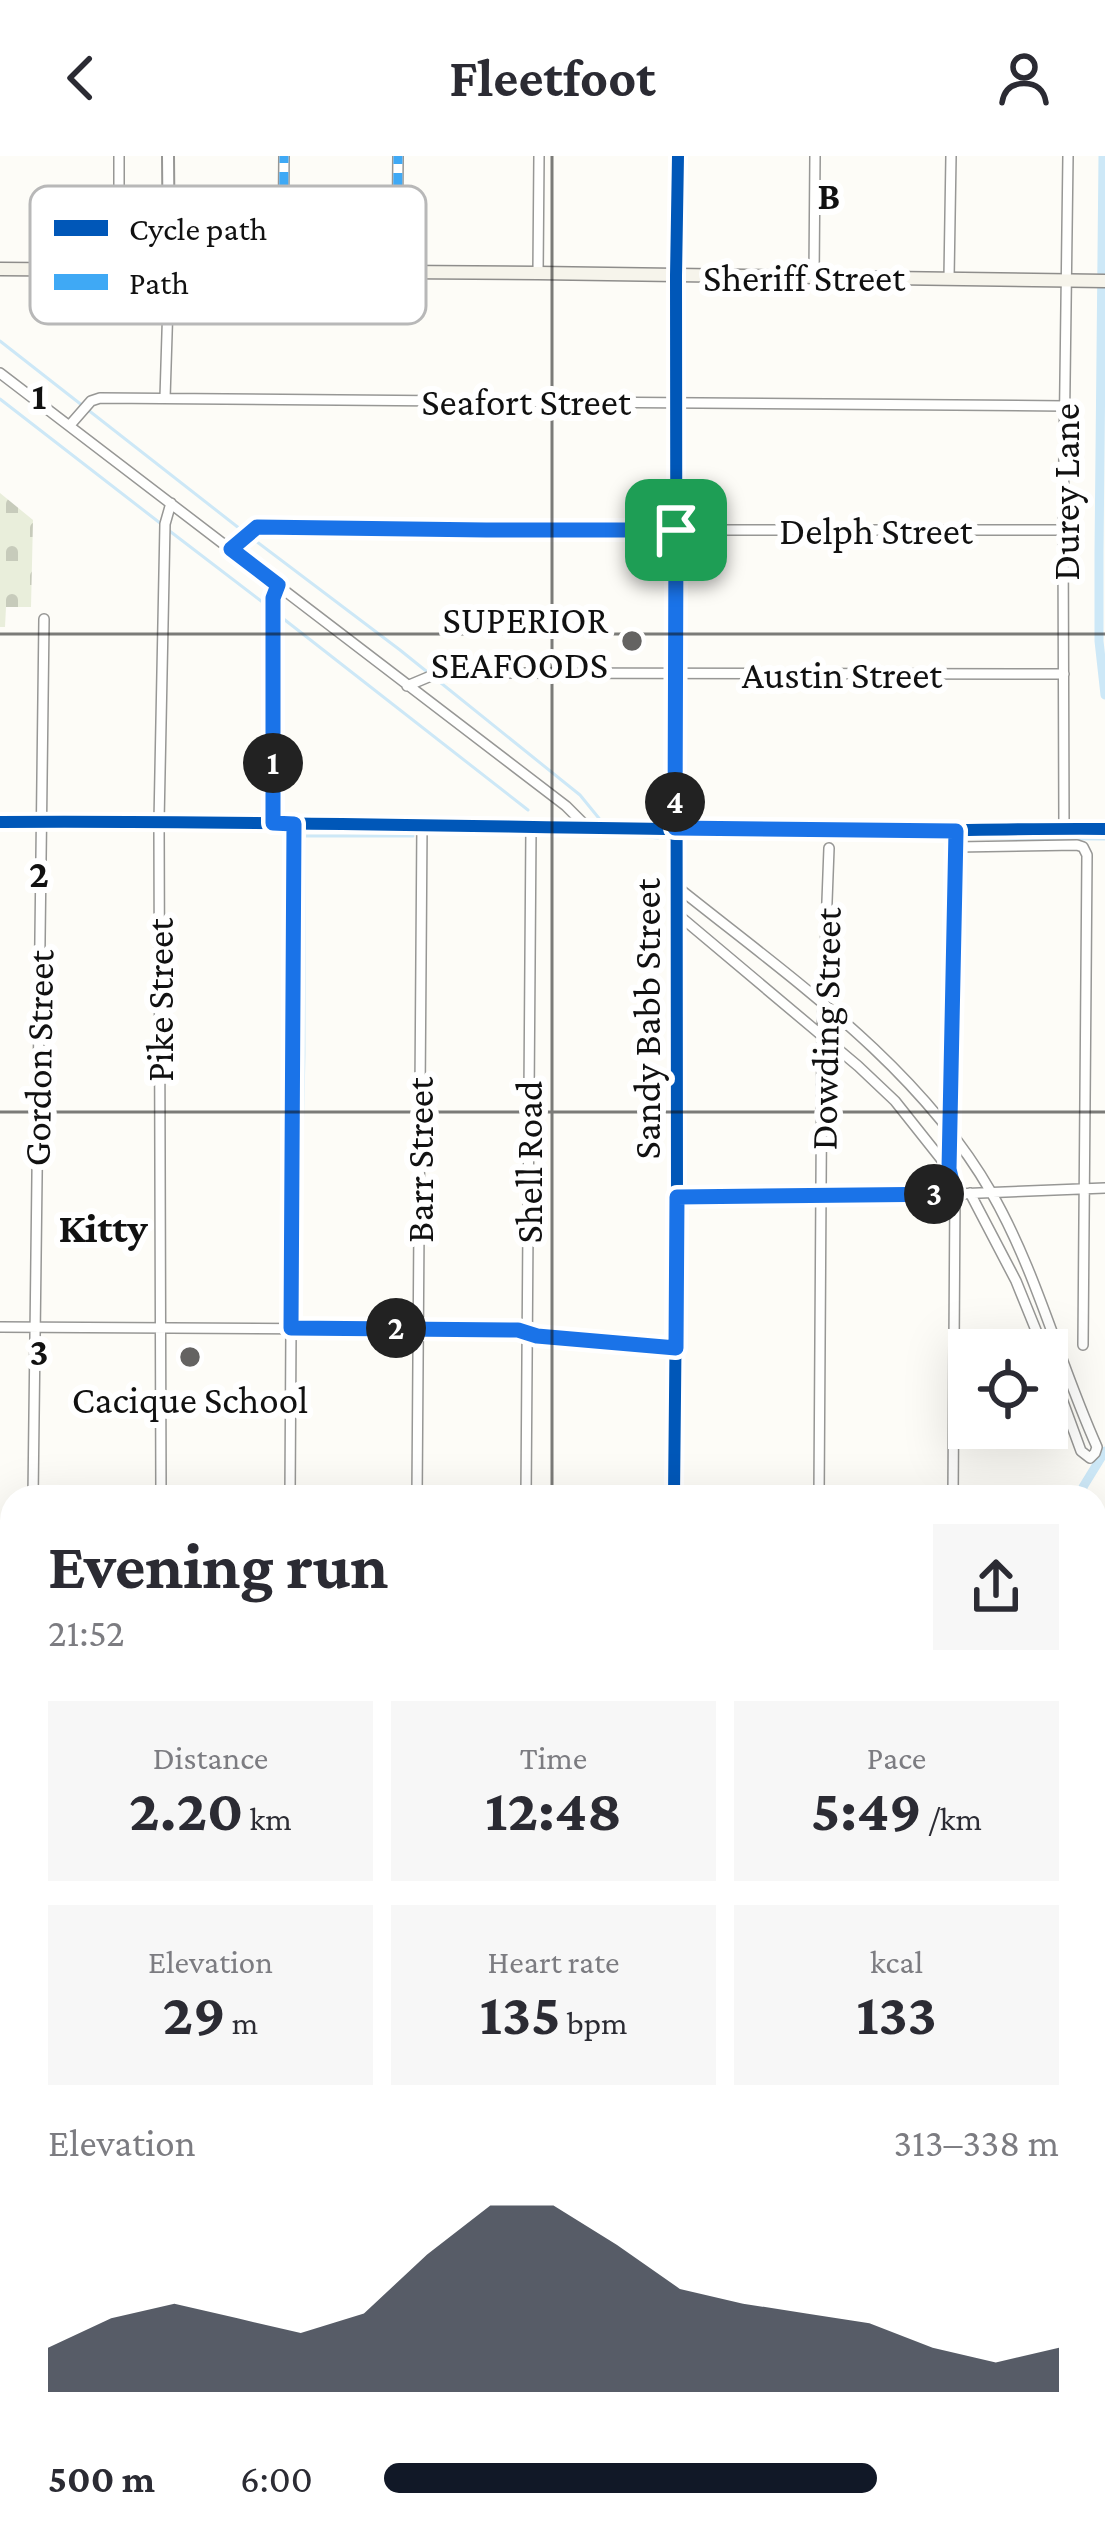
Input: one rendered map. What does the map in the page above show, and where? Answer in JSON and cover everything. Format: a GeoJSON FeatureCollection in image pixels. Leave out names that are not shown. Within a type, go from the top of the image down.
{"type":"FeatureCollection","features":[{"type":"Feature","properties":{"kind":"main road","name":"Sheriff Street"},"geometry":{"type":"LineString","coordinates":[[426,272],[1105,281]]}},
{"type":"Feature","properties":{"kind":"street"},"geometry":{"type":"LineString","coordinates":[[119,156],[119,186]]}},
{"type":"Feature","properties":{"kind":"street"},"geometry":{"type":"LineString","coordinates":[[168,156],[168,186]]}},
{"type":"Feature","properties":{"kind":"street"},"geometry":{"type":"LineString","coordinates":[[284,156],[284,186]]}},
{"type":"Feature","properties":{"kind":"street"},"geometry":{"type":"LineString","coordinates":[[398,156],[398,186]]}},
{"type":"Feature","properties":{"kind":"street"},"geometry":{"type":"LineString","coordinates":[[538,273],[539,156]]}},
{"type":"Feature","properties":{"kind":"street","name":"Sandy Babb Street"},"geometry":{"type":"LineString","coordinates":[[674,1485],[679,156]]}},
{"type":"Feature","properties":{"kind":"street"},"geometry":{"type":"LineString","coordinates":[[814,277],[815,156]]}},
{"type":"Feature","properties":{"kind":"street"},"geometry":{"type":"LineString","coordinates":[[950,278],[951,156]]}},
{"type":"Feature","properties":{"kind":"street","name":"Durey Lane"},"geometry":{"type":"LineString","coordinates":[[1064,828],[1069,156]]}},
{"type":"Feature","properties":{"kind":"street"},"geometry":{"type":"LineString","coordinates":[[165,398],[167,324]]}},
{"type":"Feature","properties":{"kind":"street"},"geometry":{"type":"LineString","coordinates":[[0,373],[586,826]]}},
{"type":"Feature","properties":{"kind":"street","name":"Seafort Street"},"geometry":{"type":"LineString","coordinates":[[70,425],[91,401],[100,398],[1065,406]]}},
{"type":"Feature","properties":{"kind":"street","name":"Pike Street"},"geometry":{"type":"LineString","coordinates":[[160,1485],[159,822],[165,524],[171,503]]}},
{"type":"Feature","properties":{"kind":"street","name":"Delph Street"},"geometry":{"type":"LineString","coordinates":[[231,549],[254,528],[1064,530]]}},
{"type":"Feature","properties":{"kind":"street"},"geometry":{"type":"LineString","coordinates":[[273,823],[273,608],[278,585]]}},
{"type":"Feature","properties":{"kind":"street","name":"Gordon Street"},"geometry":{"type":"LineString","coordinates":[[33,1485],[44,619]]}},
{"type":"Feature","properties":{"kind":"street","name":"Austin Street"},"geometry":{"type":"LineString","coordinates":[[407,686],[438,673],[1064,674]]}},
{"type":"Feature","properties":{"kind":"street"},"geometry":{"type":"LineString","coordinates":[[561,827],[566,806]]}},
{"type":"Feature","properties":{"kind":"street"},"geometry":{"type":"LineString","coordinates":[[0,822],[1105,829]]}},
{"type":"Feature","properties":{"kind":"street"},"geometry":{"type":"LineString","coordinates":[[290,1485],[294,824]]}},
{"type":"Feature","properties":{"kind":"street","name":"Barr Street"},"geometry":{"type":"LineString","coordinates":[[417,1485],[422,824]]}},
{"type":"Feature","properties":{"kind":"street","name":"Shell Road"},"geometry":{"type":"LineString","coordinates":[[526,1485],[530,828]]}},
{"type":"Feature","properties":{"kind":"street"},"geometry":{"type":"LineString","coordinates":[[953,1485],[955,1194],[949,1169],[956,831]]}},
{"type":"Feature","properties":{"kind":"street"},"geometry":{"type":"LineString","coordinates":[[956,847],[1077,845],[1088,855],[1083,1345]]}},
{"type":"Feature","properties":{"kind":"street","name":"Dowding Street"},"geometry":{"type":"LineString","coordinates":[[819,1485],[822,1035],[829,848]]}},
{"type":"Feature","properties":{"kind":"street"},"geometry":{"type":"LineString","coordinates":[[676,886],[889,1064],[950,1133],[991,1192],[1051,1329]]}},
{"type":"Feature","properties":{"kind":"street"},"geometry":{"type":"LineString","coordinates":[[676,913],[895,1101],[949,1169]]}},
{"type":"Feature","properties":{"kind":"street"},"geometry":{"type":"LineString","coordinates":[[677,1197],[1105,1188]]}},
{"type":"Feature","properties":{"kind":"street"},"geometry":{"type":"LineString","coordinates":[[970,1193],[1036,1329]]}},
{"type":"Feature","properties":{"kind":"street"},"geometry":{"type":"LineString","coordinates":[[1016,1281],[1030,1275]]}},
{"type":"Feature","properties":{"kind":"street"},"geometry":{"type":"LineString","coordinates":[[0,1327],[518,1330],[537,1336],[676,1348]]}},
{"type":"Feature","properties":{"kind":"street"},"geometry":{"type":"LineString","coordinates":[[1068,1373],[1097,1447],[1090,1458],[1081,1451],[1068,1415]]}},
{"type":"Feature","properties":{"kind":"green space"},"geometry":{"type":"Polygon","coordinates":[[[0,493],[33,520],[31,607],[6,607],[5,627],[0,627],[0,493]]]}},
{"type":"Feature","properties":{"kind":"waterway"},"geometry":{"type":"LineString","coordinates":[[1103,156],[1099,641],[1105,695]]}},
{"type":"Feature","properties":{"kind":"waterway"},"geometry":{"type":"LineString","coordinates":[[0,341],[244,532]]}},
{"type":"Feature","properties":{"kind":"waterway"},"geometry":{"type":"LineString","coordinates":[[0,399],[160,523]]}},
{"type":"Feature","properties":{"kind":"waterway"},"geometry":{"type":"LineString","coordinates":[[167,529],[269,607]]}},
{"type":"Feature","properties":{"kind":"waterway"},"geometry":{"type":"LineString","coordinates":[[252,538],[580,795],[602,822]]}},
{"type":"Feature","properties":{"kind":"waterway"},"geometry":{"type":"LineString","coordinates":[[276,613],[528,810]]}},
{"type":"Feature","properties":{"kind":"waterway"},"geometry":{"type":"LineString","coordinates":[[612,834],[658,838]]}},
{"type":"Feature","properties":{"kind":"waterway"},"geometry":{"type":"LineString","coordinates":[[298,1319],[304,836],[413,836]]}},
{"type":"Feature","properties":{"kind":"waterway"},"geometry":{"type":"LineString","coordinates":[[688,837],[1105,839]]}},
{"type":"Feature","properties":{"kind":"waterway"},"geometry":{"type":"LineString","coordinates":[[1084,1485],[1105,1451]]}},
{"type":"Feature","properties":{"kind":"marked path"},"geometry":{"type":"LineString","coordinates":[[284,156],[284,186]]}},
{"type":"Feature","properties":{"kind":"marked path"},"geometry":{"type":"LineString","coordinates":[[398,156],[398,186]]}},
{"type":"Feature","properties":{"kind":"cycle path"},"geometry":{"type":"LineString","coordinates":[[674,1485],[678,156]]}},
{"type":"Feature","properties":{"kind":"cycle path"},"geometry":{"type":"LineString","coordinates":[[0,822],[831,831],[1105,829]]}},
{"type":"Feature","properties":{"kind":"place","name":"SUPERIOR SEAFOODS"},"geometry":{"type":"Point","coordinates":[632,641]}},
{"type":"Feature","properties":{"kind":"place","name":"Cacique School"},"geometry":{"type":"Point","coordinates":[190,1357]}},
{"type":"Feature","properties":{"kind":"district","name":"Kitty"},"geometry":{"type":"Point","coordinates":[103,1227]}},
{"type":"Feature","properties":{"kind":"route"},"geometry":{"type":"LineString","coordinates":[[257,527],[676,530],[675,828],[956,831],[949,1169],[955,1194],[677,1197],[676,1348],[537,1336],[518,1330],[291,1328],[294,824],[273,823],[273,598],[278,585],[231,549],[257,527]]}}]}
